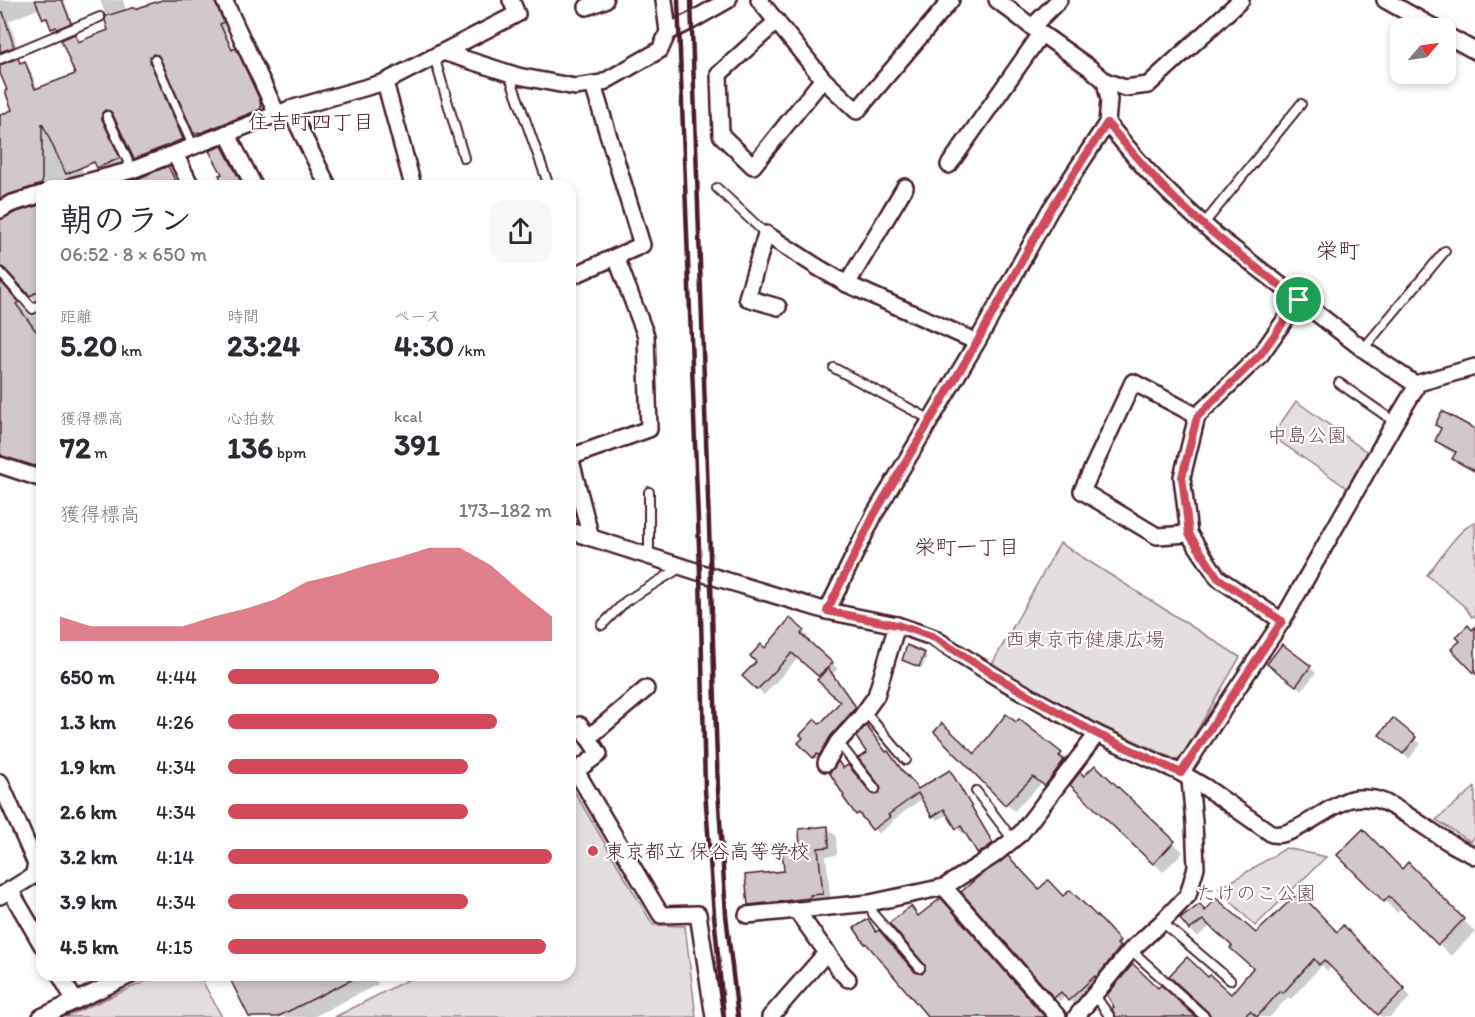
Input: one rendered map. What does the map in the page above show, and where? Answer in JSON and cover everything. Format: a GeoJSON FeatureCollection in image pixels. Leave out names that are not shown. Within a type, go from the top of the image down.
{"type":"FeatureCollection","features":[{"type":"Feature","properties":{"kind":"street"},"geometry":{"type":"LineString","coordinates":[[224,0],[284,112],[324,180]]}},
{"type":"Feature","properties":{"kind":"street"},"geometry":{"type":"LineString","coordinates":[[94,180],[132,170],[284,112],[385,82],[518,14],[511,0]]}},
{"type":"Feature","properties":{"kind":"street"},"geometry":{"type":"LineString","coordinates":[[587,7],[605,0]]}},
{"type":"Feature","properties":{"kind":"street"},"geometry":{"type":"LineString","coordinates":[[439,54],[508,73],[574,87],[602,83],[660,50],[668,32],[664,0]]}},
{"type":"Feature","properties":{"kind":"street"},"geometry":{"type":"LineString","coordinates":[[668,32],[728,0]]}},
{"type":"Feature","properties":{"kind":"street"},"geometry":{"type":"LineString","coordinates":[[759,0],[823,79],[857,111],[951,0]]}},
{"type":"Feature","properties":{"kind":"street"},"geometry":{"type":"LineString","coordinates":[[997,0],[1105,81],[1125,88],[1148,85],[1241,0]]}},
{"type":"Feature","properties":{"kind":"street"},"geometry":{"type":"LineString","coordinates":[[949,165],[1036,30],[1059,0]]}},
{"type":"Feature","properties":{"kind":"street"},"geometry":{"type":"LineString","coordinates":[[1385,0],[1417,18]]}},
{"type":"Feature","properties":{"kind":"street"},"geometry":{"type":"LineString","coordinates":[[777,21],[719,74],[721,135],[753,166],[823,79]]}},
{"type":"Feature","properties":{"kind":"street"},"geometry":{"type":"LineString","coordinates":[[1456,40],[1475,51]]}},
{"type":"Feature","properties":{"kind":"street"},"geometry":{"type":"LineString","coordinates":[[827,611],[874,515],[977,342],[1050,210],[1107,123],[1109,100],[1105,81]]}},
{"type":"Feature","properties":{"kind":"street"},"geometry":{"type":"LineString","coordinates":[[385,82],[411,180]]}},
{"type":"Feature","properties":{"kind":"street"},"geometry":{"type":"LineString","coordinates":[[576,274],[642,245],[593,85]]}},
{"type":"Feature","properties":{"kind":"street"},"geometry":{"type":"LineString","coordinates":[[1107,123],[1168,192],[1203,225],[1299,300],[1415,384]]}},
{"type":"Feature","properties":{"kind":"street"},"geometry":{"type":"LineString","coordinates":[[227,133],[251,180]]}},
{"type":"Feature","properties":{"kind":"street"},"geometry":{"type":"LineString","coordinates":[[175,154],[188,180]]}},
{"type":"Feature","properties":{"kind":"street"},"geometry":{"type":"LineString","coordinates":[[847,284],[905,187]]}},
{"type":"Feature","properties":{"kind":"street"},"geometry":{"type":"LineString","coordinates":[[0,210],[10,204],[36,196]]}},
{"type":"Feature","properties":{"kind":"street"},"geometry":{"type":"LineString","coordinates":[[778,307],[747,298],[766,234],[847,284],[977,342]]}},
{"type":"Feature","properties":{"kind":"street"},"geometry":{"type":"LineString","coordinates":[[576,455],[650,429],[646,336],[616,257]]}},
{"type":"Feature","properties":{"kind":"street"},"geometry":{"type":"LineString","coordinates":[[1282,621],[1218,578],[1189,534],[1182,477],[1197,417],[1261,354],[1299,300]]}},
{"type":"Feature","properties":{"kind":"street"},"geometry":{"type":"LineString","coordinates":[[1415,384],[1475,367]]}},
{"type":"Feature","properties":{"kind":"street"},"geometry":{"type":"LineString","coordinates":[[1189,534],[1157,536],[1082,491],[1133,382],[1197,417]]}},
{"type":"Feature","properties":{"kind":"street"},"geometry":{"type":"LineString","coordinates":[[1076,1017],[1131,950],[1188,895],[1196,867],[1194,819],[1186,776],[1282,621],[1415,389],[1415,384]]}},
{"type":"Feature","properties":{"kind":"street"},"geometry":{"type":"LineString","coordinates":[[0,465],[36,477]]}},
{"type":"Feature","properties":{"kind":"street"},"geometry":{"type":"LineString","coordinates":[[576,480],[591,538]]}},
{"type":"Feature","properties":{"kind":"street"},"geometry":{"type":"LineString","coordinates":[[576,533],[827,611],[897,625],[932,636],[1004,681],[1097,734],[1186,776],[1276,836],[1301,826],[1342,802],[1358,798],[1374,799],[1387,803],[1475,856]]}},
{"type":"Feature","properties":{"kind":"street"},"geometry":{"type":"LineString","coordinates":[[826,763],[838,742],[876,696],[897,625]]}},
{"type":"Feature","properties":{"kind":"street"},"geometry":{"type":"LineString","coordinates":[[576,771],[599,754],[584,732],[646,689]]}},
{"type":"Feature","properties":{"kind":"street"},"geometry":{"type":"LineString","coordinates":[[747,915],[870,903],[944,887],[993,856],[1021,833],[1097,734]]}},
{"type":"Feature","properties":{"kind":"street"},"geometry":{"type":"LineString","coordinates":[[576,778],[660,915],[698,914],[714,1017]]}},
{"type":"Feature","properties":{"kind":"street"},"geometry":{"type":"LineString","coordinates":[[0,782],[36,864],[33,876],[5,893],[36,937]]}},
{"type":"Feature","properties":{"kind":"street"},"geometry":{"type":"LineString","coordinates":[[944,887],[1059,1017]]}},
{"type":"Feature","properties":{"kind":"street"},"geometry":{"type":"LineString","coordinates":[[796,910],[848,979]]}},
{"type":"Feature","properties":{"kind":"street"},"geometry":{"type":"LineString","coordinates":[[770,1017],[827,952]]}},
{"type":"Feature","properties":{"kind":"street"},"geometry":{"type":"LineString","coordinates":[[63,981],[75,1001]]}},
{"type":"Feature","properties":{"kind":"street"},"geometry":{"type":"LineString","coordinates":[[41,1017],[118,981]]}},
{"type":"Feature","properties":{"kind":"lane"},"geometry":{"type":"LineString","coordinates":[[0,59],[100,17]]}},
{"type":"Feature","properties":{"kind":"lane"},"geometry":{"type":"LineString","coordinates":[[439,54],[464,158]]}},
{"type":"Feature","properties":{"kind":"lane"},"geometry":{"type":"LineString","coordinates":[[155,60],[192,146]]}},
{"type":"Feature","properties":{"kind":"lane"},"geometry":{"type":"LineString","coordinates":[[508,73],[547,180]]}},
{"type":"Feature","properties":{"kind":"lane"},"geometry":{"type":"LineString","coordinates":[[1203,225],[1300,104]]}},
{"type":"Feature","properties":{"kind":"lane"},"geometry":{"type":"LineString","coordinates":[[107,116],[132,170]]}},
{"type":"Feature","properties":{"kind":"lane"},"geometry":{"type":"LineString","coordinates":[[717,188],[766,234]]}},
{"type":"Feature","properties":{"kind":"lane"},"geometry":{"type":"LineString","coordinates":[[1363,348],[1445,251]]}},
{"type":"Feature","properties":{"kind":"lane"},"geometry":{"type":"LineString","coordinates":[[0,272],[33,309],[36,307]]}},
{"type":"Feature","properties":{"kind":"lane"},"geometry":{"type":"LineString","coordinates":[[834,368],[931,420]]}},
{"type":"Feature","properties":{"kind":"lane"},"geometry":{"type":"LineString","coordinates":[[1339,383],[1395,422]]}},
{"type":"Feature","properties":{"kind":"lane"},"geometry":{"type":"LineString","coordinates":[[649,492],[649,556]]}},
{"type":"Feature","properties":{"kind":"lane"},"geometry":{"type":"LineString","coordinates":[[602,624],[626,601],[681,567]]}},
{"type":"Feature","properties":{"kind":"lane"},"geometry":{"type":"LineString","coordinates":[[865,712],[906,760]]}},
{"type":"Feature","properties":{"kind":"lane"},"geometry":{"type":"LineString","coordinates":[[838,742],[874,789]]}},
{"type":"Feature","properties":{"kind":"lane"},"geometry":{"type":"LineString","coordinates":[[976,791],[1013,840]]}},
{"type":"Feature","properties":{"kind":"lane"},"geometry":{"type":"LineString","coordinates":[[870,903],[873,914],[920,968]]}},
{"type":"Feature","properties":{"kind":"lane"},"geometry":{"type":"LineString","coordinates":[[1162,922],[1230,980]]}},
{"type":"Feature","properties":{"kind":"lane"},"geometry":{"type":"LineString","coordinates":[[1131,950],[1205,1017]]}},
{"type":"Feature","properties":{"kind":"lane"},"geometry":{"type":"LineString","coordinates":[[1094,994],[1110,1017]]}},
{"type":"Feature","properties":{"kind":"green space","name":"中島公園"},"geometry":{"type":"Polygon","coordinates":[[[1296,401],[1367,452],[1347,488],[1272,436],[1296,401]]]}},
{"type":"Feature","properties":{"kind":"green space"},"geometry":{"type":"Polygon","coordinates":[[[1475,522],[1475,616],[1472,617],[1465,607],[1427,575],[1461,532],[1475,522]]]}},
{"type":"Feature","properties":{"kind":"green space","name":"西東京市健康広場"},"geometry":{"type":"Polygon","coordinates":[[[1060,543],[1240,657],[1179,761],[1098,724],[991,666],[1060,543]]]}},
{"type":"Feature","properties":{"kind":"green space"},"geometry":{"type":"Polygon","coordinates":[[[1475,787],[1475,836],[1471,842],[1436,820],[1475,787]]]}},
{"type":"Feature","properties":{"kind":"green space"},"geometry":{"type":"Polygon","coordinates":[[[576,794],[653,925],[685,926],[696,1017],[335,1017],[405,981],[576,981],[576,794]]]}},
{"type":"Feature","properties":{"kind":"green space","name":"たけのこ公園"},"geometry":{"type":"Polygon","coordinates":[[[1286,848],[1326,857],[1255,926],[1219,889],[1286,848]]]}},
{"type":"Feature","properties":{"kind":"green space"},"geometry":{"type":"Polygon","coordinates":[[[146,981],[202,981],[222,1017],[65,1017],[146,981]]]}},
{"type":"Feature","properties":{"kind":"building"},"geometry":{"type":"Polygon","coordinates":[[[35,0],[62,0],[71,23],[51,29],[47,18],[43,19],[35,0]]]}},
{"type":"Feature","properties":{"kind":"building"},"geometry":{"type":"Polygon","coordinates":[[[162,0],[214,0],[224,22],[220,24],[232,50],[236,48],[260,100],[261,109],[194,134],[160,58],[153,54],[150,62],[183,139],[134,159],[112,113],[105,110],[102,113],[102,119],[120,158],[97,168],[94,162],[66,174],[42,123],[42,180],[36,180],[36,186],[0,199],[0,115],[12,110],[0,73],[0,65],[18,58],[20,63],[25,61],[35,89],[75,74],[61,40],[75,34],[78,42],[108,30],[106,16],[135,7],[135,9],[162,0]]]}},
{"type":"Feature","properties":{"kind":"building"},"geometry":{"type":"Polygon","coordinates":[[[3,12],[14,47],[0,52],[0,13],[3,12]]]}},
{"type":"Feature","properties":{"kind":"building"},"geometry":{"type":"Polygon","coordinates":[[[222,146],[240,180],[221,180],[219,175],[222,174],[209,151],[222,146]]]}},
{"type":"Feature","properties":{"kind":"building"},"geometry":{"type":"Polygon","coordinates":[[[168,166],[175,180],[137,180],[168,166]]]}},
{"type":"Feature","properties":{"kind":"building"},"geometry":{"type":"Polygon","coordinates":[[[36,206],[36,292],[30,296],[0,266],[0,220],[36,206]]]}},
{"type":"Feature","properties":{"kind":"building"},"geometry":{"type":"Polygon","coordinates":[[[0,281],[19,302],[16,304],[36,331],[36,465],[2,456],[0,453],[0,281]]]}},
{"type":"Feature","properties":{"kind":"building"},"geometry":{"type":"Polygon","coordinates":[[[1442,411],[1475,429],[1475,471],[1452,459],[1456,452],[1435,441],[1441,428],[1435,425],[1442,411]]]}},
{"type":"Feature","properties":{"kind":"building"},"geometry":{"type":"Polygon","coordinates":[[[790,618],[804,630],[801,634],[833,663],[818,676],[792,653],[757,690],[742,676],[756,662],[750,656],[761,644],[765,648],[790,618]]]}},
{"type":"Feature","properties":{"kind":"building"},"geometry":{"type":"Polygon","coordinates":[[[1468,625],[1472,630],[1475,627],[1475,674],[1451,649],[1460,641],[1456,637],[1468,625]]]}},
{"type":"Feature","properties":{"kind":"building"},"geometry":{"type":"Polygon","coordinates":[[[1282,644],[1311,666],[1296,686],[1267,664],[1282,644]]]}},
{"type":"Feature","properties":{"kind":"building"},"geometry":{"type":"Polygon","coordinates":[[[907,645],[925,653],[919,667],[902,660],[907,645]]]}},
{"type":"Feature","properties":{"kind":"building"},"geometry":{"type":"Polygon","coordinates":[[[828,668],[856,707],[831,736],[819,756],[817,754],[813,758],[798,743],[803,738],[800,735],[815,719],[820,724],[840,702],[817,680],[828,668]]]}},
{"type":"Feature","properties":{"kind":"building"},"geometry":{"type":"Polygon","coordinates":[[[1006,714],[1016,722],[1019,719],[1062,753],[1059,756],[1064,760],[1045,786],[1033,777],[1005,805],[934,732],[942,723],[975,754],[1006,714]]]}},
{"type":"Feature","properties":{"kind":"building"},"geometry":{"type":"Polygon","coordinates":[[[1393,718],[1416,737],[1403,754],[1379,735],[1393,718]]]}},
{"type":"Feature","properties":{"kind":"building"},"geometry":{"type":"Polygon","coordinates":[[[866,725],[918,789],[950,770],[993,843],[978,854],[961,826],[956,829],[944,809],[932,817],[918,793],[872,830],[859,813],[856,815],[829,772],[838,761],[843,768],[848,765],[871,793],[875,795],[879,793],[880,786],[858,758],[867,753],[856,737],[866,725]]]}},
{"type":"Feature","properties":{"kind":"building"},"geometry":{"type":"Polygon","coordinates":[[[1095,765],[1175,841],[1153,864],[1070,785],[1080,772],[1084,776],[1095,765]]]}},
{"type":"Feature","properties":{"kind":"building"},"geometry":{"type":"Polygon","coordinates":[[[828,826],[829,847],[818,848],[823,894],[810,895],[810,898],[748,905],[745,875],[784,871],[782,850],[800,849],[799,829],[828,826]]]}},
{"type":"Feature","properties":{"kind":"building"},"geometry":{"type":"Polygon","coordinates":[[[1363,829],[1402,869],[1408,862],[1464,919],[1438,945],[1389,896],[1384,902],[1337,855],[1363,829]]]}},
{"type":"Feature","properties":{"kind":"building"},"geometry":{"type":"Polygon","coordinates":[[[1008,856],[1039,889],[1048,880],[1063,896],[1070,890],[1120,941],[1117,944],[1120,947],[1096,978],[1095,976],[1068,1001],[1061,992],[1054,998],[961,892],[1008,856]]]}},
{"type":"Feature","properties":{"kind":"building"},"geometry":{"type":"Polygon","coordinates":[[[1299,892],[1337,932],[1343,925],[1405,989],[1378,1015],[1324,960],[1319,965],[1314,959],[1283,993],[1280,991],[1257,1017],[1250,1011],[1244,1017],[1211,1017],[1169,976],[1187,957],[1231,994],[1253,968],[1203,920],[1189,930],[1180,919],[1200,904],[1205,911],[1216,898],[1256,933],[1299,892]]]}},
{"type":"Feature","properties":{"kind":"building"},"geometry":{"type":"Polygon","coordinates":[[[941,898],[1045,1017],[928,1017],[854,928],[868,919],[876,932],[879,930],[915,972],[922,974],[925,965],[889,923],[911,906],[918,916],[941,898]]]}},
{"type":"Feature","properties":{"kind":"building"},"geometry":{"type":"Polygon","coordinates":[[[1133,964],[1158,988],[1161,985],[1196,1017],[1116,1017],[1112,1009],[1114,1007],[1107,995],[1133,964]]]}},
{"type":"Feature","properties":{"kind":"building"},"geometry":{"type":"Polygon","coordinates":[[[231,981],[349,981],[277,1017],[249,1017],[231,981]]]}},
{"type":"Feature","properties":{"kind":"railway"},"geometry":{"type":"LineString","coordinates":[[678,0],[700,573],[705,790],[724,1017]]}},
{"type":"Feature","properties":{"kind":"railway"},"geometry":{"type":"LineString","coordinates":[[691,0],[718,789],[726,915],[738,1017]]}},
{"type":"Feature","properties":{"kind":"place","name":"東京都立 保谷高等学校"},"geometry":{"type":"Point","coordinates":[593,851]}},
{"type":"Feature","properties":{"kind":"district","name":"住吉町四丁目"},"geometry":{"type":"Point","coordinates":[311,121]}},
{"type":"Feature","properties":{"kind":"district","name":"栄町"},"geometry":{"type":"Point","coordinates":[1338,250]}},
{"type":"Feature","properties":{"kind":"district","name":"栄町一丁目"},"geometry":{"type":"Point","coordinates":[967,546]}},
{"type":"Feature","properties":{"kind":"route"},"geometry":{"type":"LineString","coordinates":[[1107,123],[1168,192],[1218,237],[1299,300],[1261,354],[1197,417],[1182,477],[1189,534],[1218,578],[1282,621],[1181,773],[1097,734],[1004,681],[932,636],[897,625],[827,611],[874,515],[977,342],[1050,210],[1107,123]]}}]}
